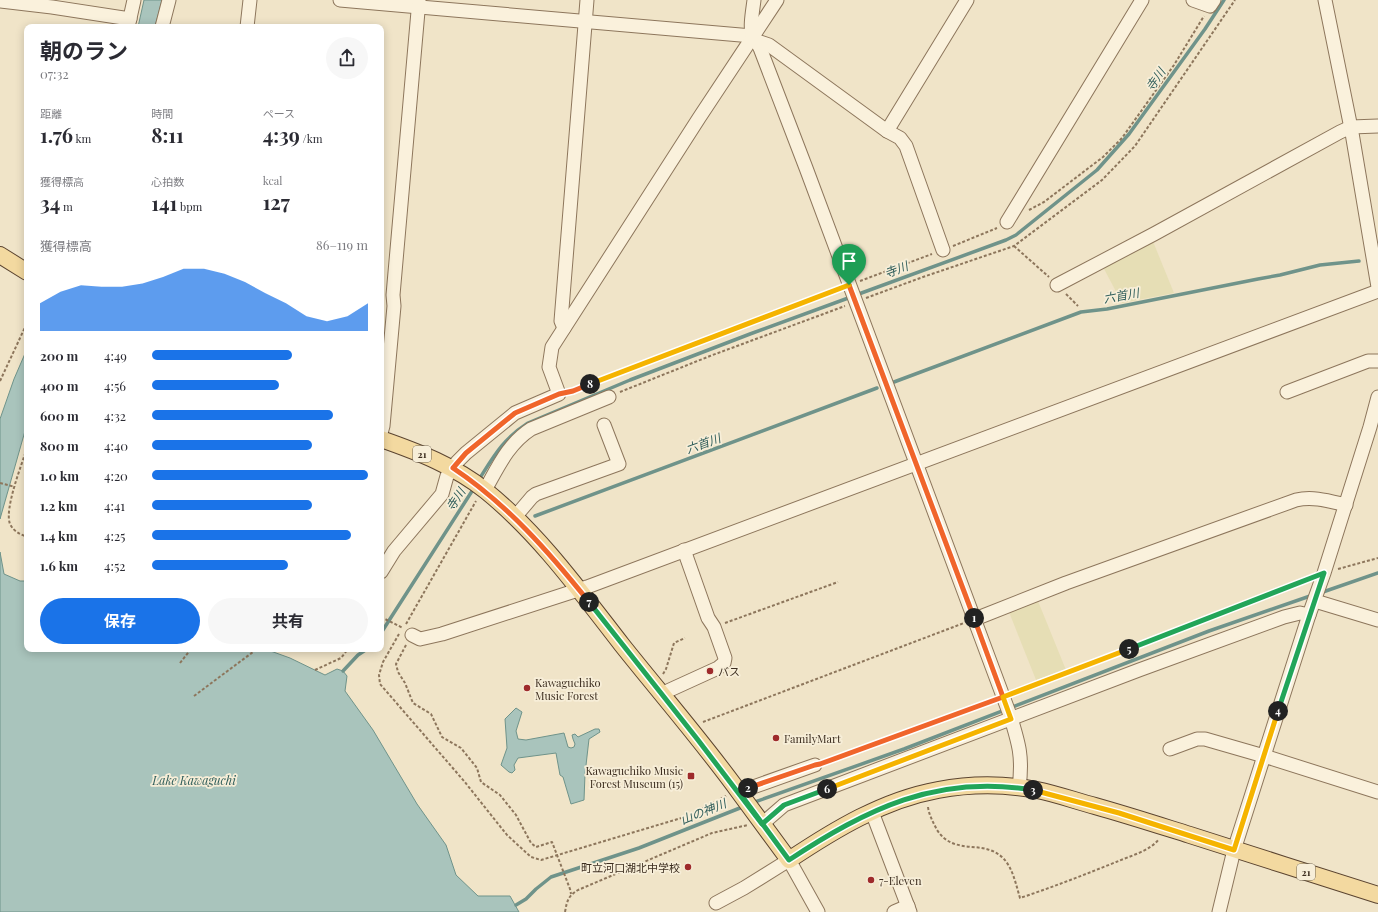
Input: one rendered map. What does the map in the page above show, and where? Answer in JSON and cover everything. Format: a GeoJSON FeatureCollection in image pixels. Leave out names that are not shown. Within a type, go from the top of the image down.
{"type":"FeatureCollection","features":[{"type":"Feature","properties":{"kind":"main road"},"geometry":{"type":"LineString","coordinates":[[0,255],[24,270]]}},
{"type":"Feature","properties":{"kind":"main road","name":"21"},"geometry":{"type":"LineString","coordinates":[[384,439],[421,453],[457,471],[515,517],[550,555],[661,687],[756,821],[789,860],[838,830],[872,812],[898,801],[928,792],[958,787],[995,786],[1019,788],[1059,796],[1167,828],[1378,895]]}},
{"type":"Feature","properties":{"kind":"street"},"geometry":{"type":"LineString","coordinates":[[0,1],[52,6],[129,23],[134,0]]}},
{"type":"Feature","properties":{"kind":"street"},"geometry":{"type":"LineString","coordinates":[[163,24],[169,0]]}},
{"type":"Feature","properties":{"kind":"street"},"geometry":{"type":"LineString","coordinates":[[248,24],[250,0]]}},
{"type":"Feature","properties":{"kind":"street"},"geometry":{"type":"LineString","coordinates":[[340,0],[419,3],[754,38],[769,45],[900,138],[906,146],[943,250]]}},
{"type":"Feature","properties":{"kind":"street"},"geometry":{"type":"LineString","coordinates":[[564,328],[561,321],[587,0]]}},
{"type":"Feature","properties":{"kind":"street"},"geometry":{"type":"LineString","coordinates":[[754,0],[752,27],[754,38],[806,168],[1011,717],[1020,749],[1021,761],[1019,788]]}},
{"type":"Feature","properties":{"kind":"street"},"geometry":{"type":"LineString","coordinates":[[384,567],[394,551],[442,494],[448,476],[457,471],[466,453],[515,413],[559,394],[549,367],[552,347],[754,38],[776,0]]}},
{"type":"Feature","properties":{"kind":"street"},"geometry":{"type":"LineString","coordinates":[[887,130],[967,0]]}},
{"type":"Feature","properties":{"kind":"street"},"geometry":{"type":"LineString","coordinates":[[1007,222],[1142,0]]}},
{"type":"Feature","properties":{"kind":"street"},"geometry":{"type":"LineString","coordinates":[[1193,0],[1212,3]]}},
{"type":"Feature","properties":{"kind":"street"},"geometry":{"type":"LineString","coordinates":[[1325,0],[1351,127],[1378,287]]}},
{"type":"Feature","properties":{"kind":"street"},"geometry":{"type":"LineString","coordinates":[[384,415],[419,3]]}},
{"type":"Feature","properties":{"kind":"street"},"geometry":{"type":"LineString","coordinates":[[1057,285],[1340,132],[1351,127],[1378,126]]}},
{"type":"Feature","properties":{"kind":"street"},"geometry":{"type":"LineString","coordinates":[[407,632],[420,639],[442,634],[579,590],[1378,291]]}},
{"type":"Feature","properties":{"kind":"street"},"geometry":{"type":"LineString","coordinates":[[1287,392],[1368,361],[1378,361]]}},
{"type":"Feature","properties":{"kind":"street"},"geometry":{"type":"LineString","coordinates":[[482,492],[512,444],[521,435],[531,429],[609,397]]}},
{"type":"Feature","properties":{"kind":"street"},"geometry":{"type":"LineString","coordinates":[[1219,912],[1234,850],[1309,616],[1324,576],[1378,397]]}},
{"type":"Feature","properties":{"kind":"street"},"geometry":{"type":"LineString","coordinates":[[515,517],[536,494],[619,464],[604,425]]}},
{"type":"Feature","properties":{"kind":"street"},"geometry":{"type":"LineString","coordinates":[[975,619],[1066,583],[1296,500],[1314,498],[1346,505]]}},
{"type":"Feature","properties":{"kind":"street"},"geometry":{"type":"LineString","coordinates":[[661,687],[718,668],[724,663],[725,658],[714,627],[708,618],[684,550]]}},
{"type":"Feature","properties":{"kind":"street"},"geometry":{"type":"LineString","coordinates":[[1315,601],[1378,620]]}},
{"type":"Feature","properties":{"kind":"street"},"geometry":{"type":"LineString","coordinates":[[756,821],[784,805],[1011,717],[1284,617],[1300,613],[1309,616]]}},
{"type":"Feature","properties":{"kind":"street"},"geometry":{"type":"LineString","coordinates":[[1170,749],[1197,739],[1205,739],[1378,792]]}},
{"type":"Feature","properties":{"kind":"street"},"geometry":{"type":"LineString","coordinates":[[737,794],[815,765]]}},
{"type":"Feature","properties":{"kind":"street"},"geometry":{"type":"LineString","coordinates":[[872,812],[909,909],[894,912]]}},
{"type":"Feature","properties":{"kind":"street"},"geometry":{"type":"LineString","coordinates":[[716,903],[744,888],[789,860],[818,912]]}},
{"type":"Feature","properties":{"kind":"path"},"geometry":{"type":"LineString","coordinates":[[1025,212],[1044,202],[1104,157],[1122,138],[1174,65],[1212,3]]}},
{"type":"Feature","properties":{"kind":"path"},"geometry":{"type":"LineString","coordinates":[[559,394],[580,388],[851,291],[997,228],[1007,222]]}},
{"type":"Feature","properties":{"kind":"path"},"geometry":{"type":"LineString","coordinates":[[1014,246],[1078,306]]}},
{"type":"Feature","properties":{"kind":"path"},"geometry":{"type":"LineString","coordinates":[[0,382],[24,330]]}},
{"type":"Feature","properties":{"kind":"path"},"geometry":{"type":"LineString","coordinates":[[24,457],[14,487],[9,509],[10,523],[17,533],[24,536]]}},
{"type":"Feature","properties":{"kind":"path"},"geometry":{"type":"LineString","coordinates":[[0,483],[14,487]]}},
{"type":"Feature","properties":{"kind":"path"},"geometry":{"type":"LineString","coordinates":[[482,492],[407,632],[396,664],[398,672],[405,683],[413,703],[431,714],[442,737],[460,748],[477,768],[481,782],[500,794],[516,815],[532,843],[536,847],[552,842],[560,860],[571,894]]}},
{"type":"Feature","properties":{"kind":"path"},"geometry":{"type":"LineString","coordinates":[[815,765],[828,762],[1004,699],[1324,576],[1378,558]]}},
{"type":"Feature","properties":{"kind":"path"},"geometry":{"type":"LineString","coordinates":[[725,623],[838,582]]}},
{"type":"Feature","properties":{"kind":"path"},"geometry":{"type":"LineString","coordinates":[[384,619],[407,632]]}},
{"type":"Feature","properties":{"kind":"path"},"geometry":{"type":"LineString","coordinates":[[689,728],[975,619]]}},
{"type":"Feature","properties":{"kind":"path"},"geometry":{"type":"LineString","coordinates":[[407,632],[383,662],[379,675],[380,684],[464,781],[507,834],[531,857],[542,860],[688,816],[737,794]]}},
{"type":"Feature","properties":{"kind":"path"},"geometry":{"type":"LineString","coordinates":[[661,687],[674,643],[685,638]]}},
{"type":"Feature","properties":{"kind":"path"},"geometry":{"type":"LineString","coordinates":[[180,663],[189,652]]}},
{"type":"Feature","properties":{"kind":"path"},"geometry":{"type":"LineString","coordinates":[[194,696],[253,652]]}},
{"type":"Feature","properties":{"kind":"path"},"geometry":{"type":"LineString","coordinates":[[315,670],[341,658],[346,652]]}},
{"type":"Feature","properties":{"kind":"path"},"geometry":{"type":"LineString","coordinates":[[928,792],[927,804],[929,815],[943,838],[956,845],[983,848],[995,852],[1004,859],[1010,869],[1020,898],[1063,884],[1138,852],[1156,843],[1167,828]]}},
{"type":"Feature","properties":{"kind":"path"},"geometry":{"type":"LineString","coordinates":[[565,912],[567,900],[571,894],[596,882],[712,833],[756,821]]}},
{"type":"Feature","properties":{"kind":"shaded area"},"geometry":{"type":"Polygon","coordinates":[[[1152,239],[1174,293],[1122,303],[1102,265],[1152,239]]]}},
{"type":"Feature","properties":{"kind":"shaded area"},"geometry":{"type":"Polygon","coordinates":[[[1038,601],[1066,670],[1036,680],[1009,612],[1038,601]]]}},
{"type":"Feature","properties":{"kind":"water"},"geometry":{"type":"Polygon","coordinates":[[[144,0],[162,0],[156,24],[139,24],[144,0]]]}},
{"type":"Feature","properties":{"kind":"water"},"geometry":{"type":"Polygon","coordinates":[[[24,356],[24,435],[0,519],[0,419],[24,356]]]}},
{"type":"Feature","properties":{"kind":"water","name":"Lake Kawaguchi"},"geometry":{"type":"Polygon","coordinates":[[[0,552],[4,574],[20,581],[24,581],[24,652],[273,652],[290,658],[325,675],[337,669],[343,671],[347,676],[345,691],[373,730],[417,804],[446,845],[456,875],[478,896],[510,896],[519,912],[0,912],[0,552]]]}},
{"type":"Feature","properties":{"kind":"water"},"geometry":{"type":"Polygon","coordinates":[[[516,708],[522,712],[516,731],[518,739],[526,740],[564,733],[568,747],[571,748],[574,747],[575,744],[572,735],[575,734],[578,737],[595,729],[599,729],[600,732],[589,739],[584,800],[571,804],[563,777],[560,775],[556,753],[518,758],[514,765],[515,770],[512,773],[501,765],[507,748],[505,719],[516,708]]]}},
{"type":"Feature","properties":{"kind":"waterway","name":"寺川"},"geometry":{"type":"LineString","coordinates":[[856,295],[1016,235],[1097,170],[1129,134],[1205,29],[1224,0]]}},
{"type":"Feature","properties":{"kind":"waterway","name":"六首川"},"geometry":{"type":"LineString","coordinates":[[894,382],[1081,312],[1107,309],[1280,275],[1320,265],[1359,261]]}},
{"type":"Feature","properties":{"kind":"waterway","name":"寺川"},"geometry":{"type":"LineString","coordinates":[[478,481],[505,442],[528,423],[630,380],[851,297]]}},
{"type":"Feature","properties":{"kind":"waterway","name":"六首川"},"geometry":{"type":"LineString","coordinates":[[535,516],[877,388]]}},
{"type":"Feature","properties":{"kind":"waterway","name":"寺川"},"geometry":{"type":"LineString","coordinates":[[384,628],[474,488]]}},
{"type":"Feature","properties":{"kind":"waterway","name":"山の神川"},"geometry":{"type":"LineString","coordinates":[[1320,593],[1378,573]]}},
{"type":"Feature","properties":{"kind":"waterway","name":"山の神川"},"geometry":{"type":"LineString","coordinates":[[752,803],[904,749],[1209,631],[1313,595]]}},
{"type":"Feature","properties":{"kind":"waterway","name":"寺川"},"geometry":{"type":"LineString","coordinates":[[343,671],[362,652]]}},
{"type":"Feature","properties":{"kind":"waterway","name":"山の神川"},"geometry":{"type":"LineString","coordinates":[[516,905],[526,899],[551,877],[639,848],[745,806]]}},
{"type":"Feature","properties":{"kind":"place","name":"バス"},"geometry":{"type":"Point","coordinates":[710,671]}},
{"type":"Feature","properties":{"kind":"place","name":"Kawaguchiko Music Forest"},"geometry":{"type":"Point","coordinates":[527,688]}},
{"type":"Feature","properties":{"kind":"place","name":"FamilyMart"},"geometry":{"type":"Point","coordinates":[776,738]}},
{"type":"Feature","properties":{"kind":"place","name":"Kawaguchiko Music Forest Museum (15)"},"geometry":{"type":"Point","coordinates":[691,776]}},
{"type":"Feature","properties":{"kind":"place","name":"町立河口湖北中学校"},"geometry":{"type":"Point","coordinates":[688,867]}},
{"type":"Feature","properties":{"kind":"place","name":"7-Eleven"},"geometry":{"type":"Point","coordinates":[871,880]}},
{"type":"Feature","properties":{"kind":"route"},"geometry":{"type":"LineString","coordinates":[[849,285],[573,391],[559,394],[515,413],[466,453],[453,468],[485,490],[509,511],[550,555],[739,792],[762,824],[784,805],[1011,719],[1003,697],[1324,573],[1234,850],[1119,813],[1059,796],[1019,788],[976,786],[938,790],[898,801],[872,812],[838,830],[811,845],[789,860],[776,843],[756,816],[739,792],[1003,697],[849,285]]}}]}
